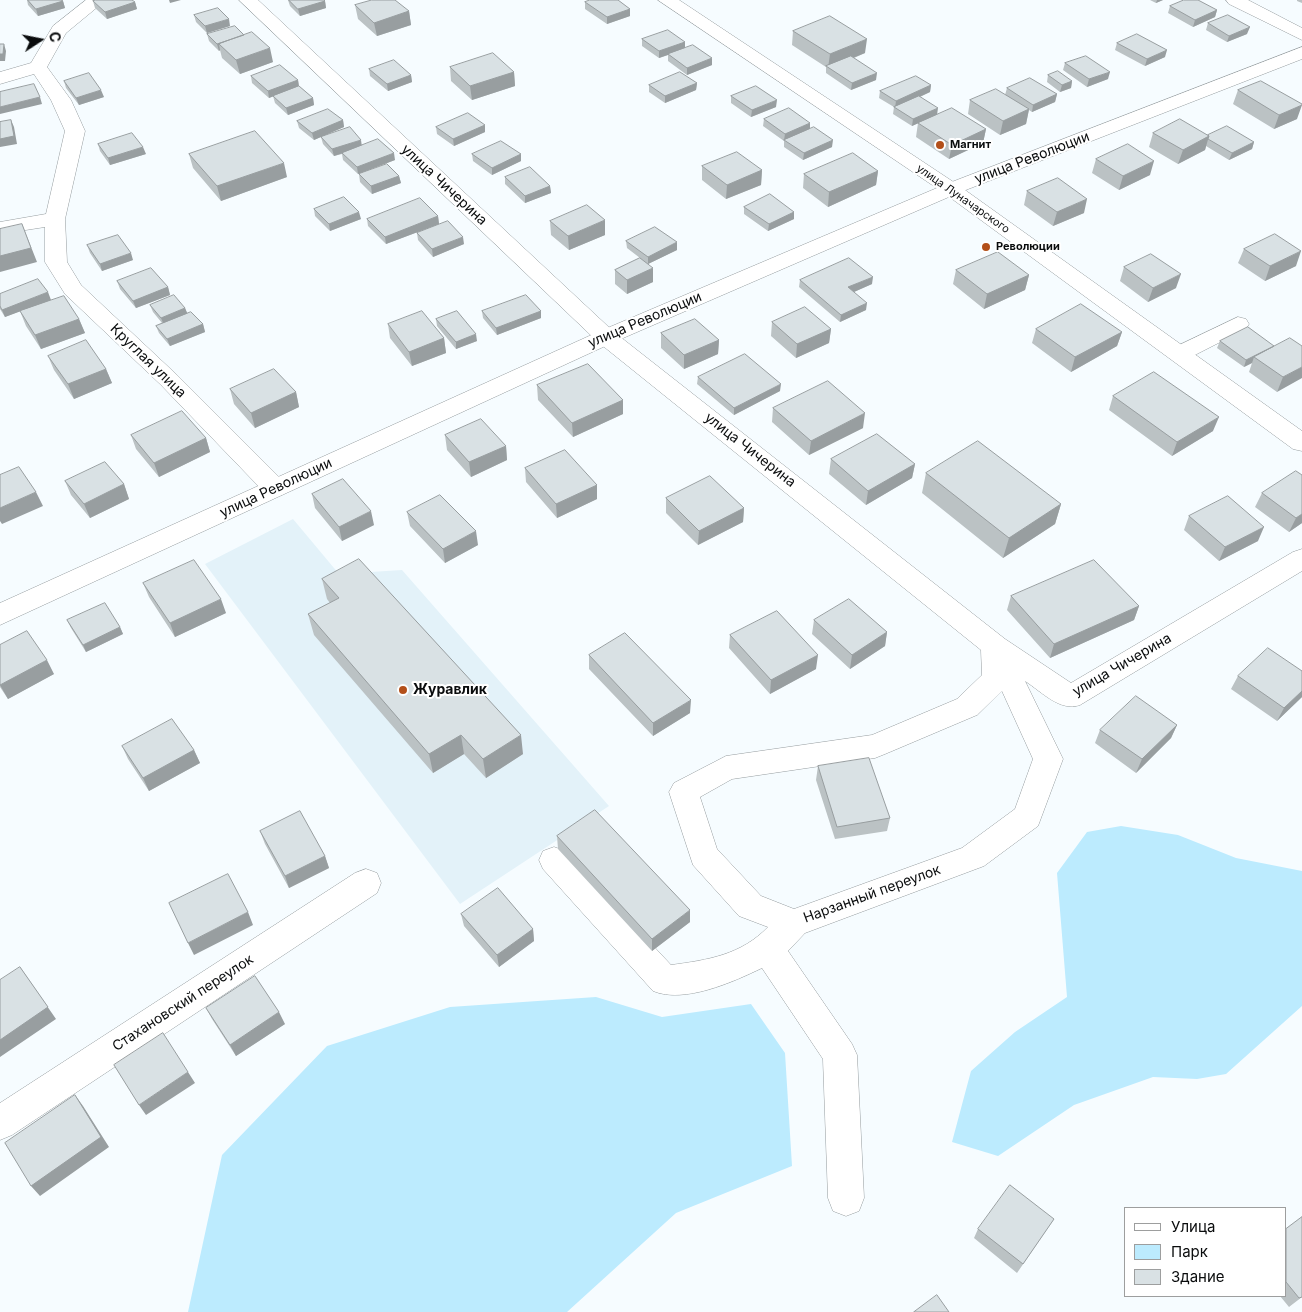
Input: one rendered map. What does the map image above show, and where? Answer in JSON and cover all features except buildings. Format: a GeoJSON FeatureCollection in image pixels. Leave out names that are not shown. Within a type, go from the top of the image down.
{"type":"FeatureCollection","features":[{"type":"Feature","properties":{"kind":"street"},"geometry":{"type":"LineString","coordinates":[[0,78],[38,66],[59,30],[97,0]]}},
{"type":"Feature","properties":{"kind":"street","name":"улица Чичерина"},"geometry":{"type":"LineString","coordinates":[[248,0],[606,337],[995,646],[1070,697],[1302,559]]}},
{"type":"Feature","properties":{"kind":"street","name":"улица Луначарского"},"geometry":{"type":"LineString","coordinates":[[667,0],[951,189],[1302,443]]}},
{"type":"Feature","properties":{"kind":"street"},"geometry":{"type":"LineString","coordinates":[[1235,0],[1302,35]]}},
{"type":"Feature","properties":{"kind":"street","name":"улица Революции"},"geometry":{"type":"LineString","coordinates":[[0,615],[606,337],[951,189],[1302,53]]}},
{"type":"Feature","properties":{"kind":"street","name":"Круглая улица"},"geometry":{"type":"LineString","coordinates":[[38,66],[61,100],[75,131],[55,219],[56,262],[73,289],[169,380],[274,488]]}},
{"type":"Feature","properties":{"kind":"street"},"geometry":{"type":"LineString","coordinates":[[0,228],[55,219]]}},
{"type":"Feature","properties":{"kind":"street"},"geometry":{"type":"LineString","coordinates":[[1179,354],[1238,324]]}},
{"type":"Feature","properties":{"kind":"street"},"geometry":{"type":"LineString","coordinates":[[794,923],[750,906],[704,856],[684,792],[726,768],[875,746],[967,707],[996,679],[995,646]]}},
{"type":"Feature","properties":{"kind":"street","name":"Нарзанный переулок"},"geometry":{"type":"LineString","coordinates":[[554,860],[664,981],[719,973],[768,949],[794,923],[973,857],[1027,816],[1048,759],[995,646]]}},
{"type":"Feature","properties":{"kind":"street","name":"Стахановский переулок"},"geometry":{"type":"LineString","coordinates":[[0,1122],[366,883]]}},
{"type":"Feature","properties":{"kind":"street"},"geometry":{"type":"LineString","coordinates":[[768,949],[840,1056],[846,1198]]}},
{"type":"Feature","properties":{"kind":"shaded area","name":"Журавлик"},"geometry":{"type":"Polygon","coordinates":[[[293,519],[339,574],[402,570],[609,806],[460,904],[205,564],[293,519]]]}},
{"type":"Feature","properties":{"kind":"green space"},"geometry":{"type":"Polygon","coordinates":[[[1121,826],[1178,835],[1236,858],[1302,871],[1302,1006],[1226,1074],[1197,1079],[1153,1077],[1074,1105],[998,1156],[952,1142],[971,1071],[1015,1032],[1067,997],[1057,873],[1087,832],[1121,826]]]}},
{"type":"Feature","properties":{"kind":"green space"},"geometry":{"type":"Polygon","coordinates":[[[596,997],[662,1017],[751,1004],[785,1053],[792,1166],[676,1213],[567,1312],[188,1312],[222,1155],[327,1046],[450,1007],[596,997]]]}},
{"type":"Feature","properties":{"kind":"place","name":"Магнит"},"geometry":{"type":"Point","coordinates":[940,145]}},
{"type":"Feature","properties":{"kind":"place","name":"Революции"},"geometry":{"type":"Point","coordinates":[986,247]}},
{"type":"Feature","properties":{"kind":"place","name":"Журавлик"},"geometry":{"type":"Point","coordinates":[403,690]}}]}
